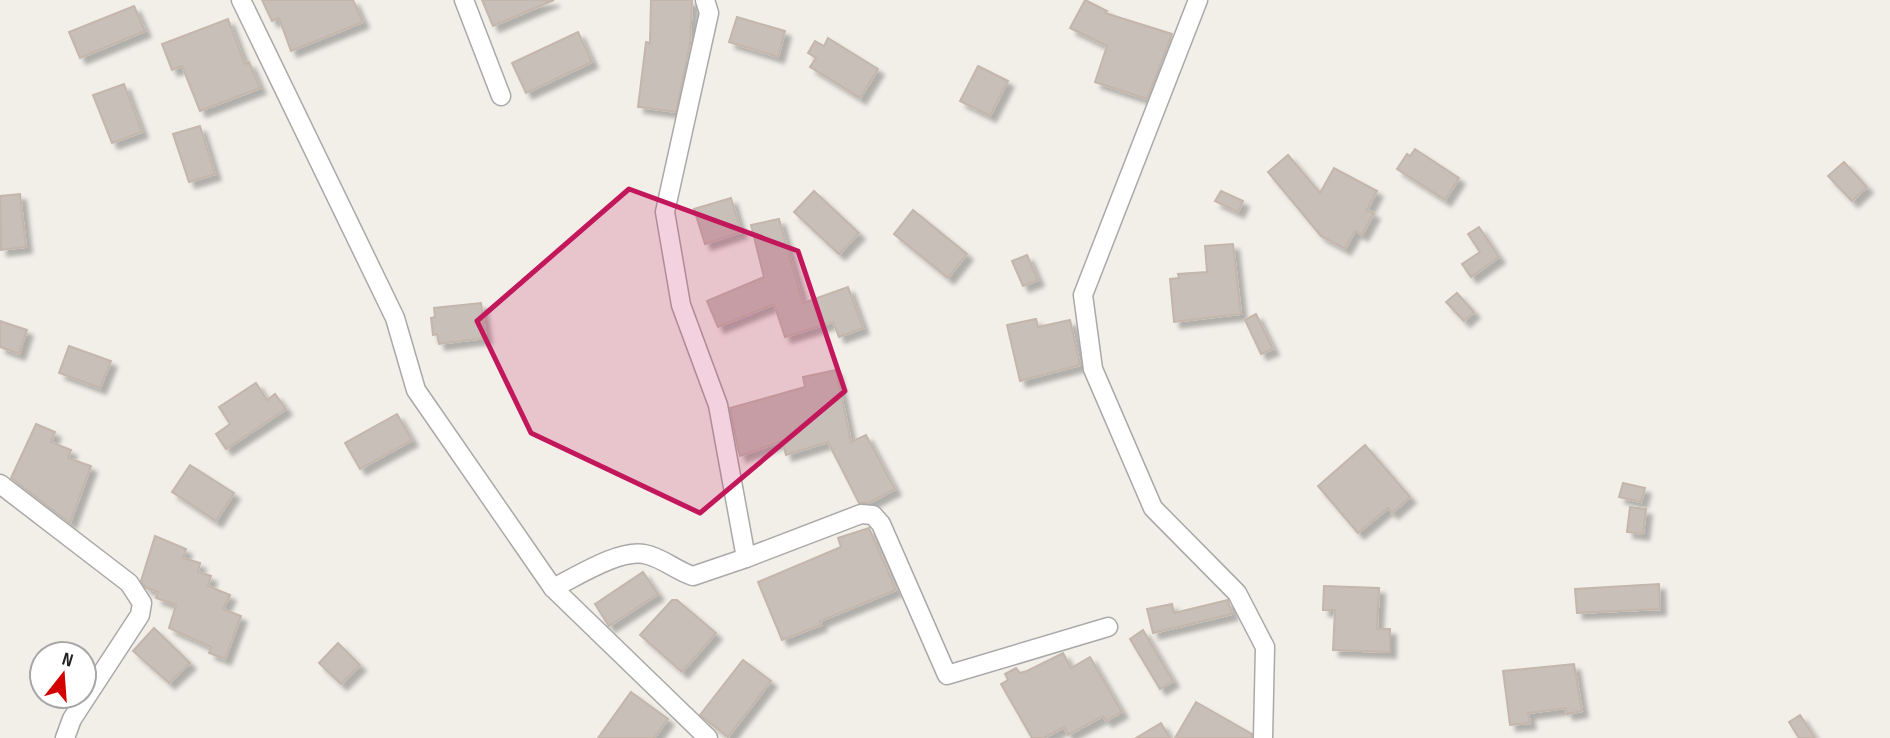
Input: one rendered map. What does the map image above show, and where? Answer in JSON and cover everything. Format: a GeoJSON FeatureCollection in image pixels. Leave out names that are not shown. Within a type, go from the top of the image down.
{"type":"FeatureCollection","features":[{"type":"Feature","properties":{"kind":"street"},"geometry":{"type":"LineString","coordinates":[[241,0],[396,318],[416,390],[553,588],[708,738]]}},
{"type":"Feature","properties":{"kind":"street"},"geometry":{"type":"LineString","coordinates":[[464,0],[501,96]]}},
{"type":"Feature","properties":{"kind":"street"},"geometry":{"type":"LineString","coordinates":[[705,0],[709,13],[665,212],[681,305],[718,405],[746,558]]}},
{"type":"Feature","properties":{"kind":"street"},"geometry":{"type":"LineString","coordinates":[[1198,0],[1083,295],[1093,369],[1153,508],[1237,593],[1265,647],[1263,738]]}},
{"type":"Feature","properties":{"kind":"street"},"geometry":{"type":"LineString","coordinates":[[0,484],[21,496],[129,583],[142,603],[140,615],[72,719],[65,738]]}},
{"type":"Feature","properties":{"kind":"street"},"geometry":{"type":"LineString","coordinates":[[553,588],[626,553],[659,559],[693,576],[861,514],[873,515],[881,524],[947,675],[1108,627]]}},
{"type":"Feature","properties":{"kind":"highlighted area"},"geometry":{"type":"Polygon","coordinates":[[[629,189],[798,251],[845,391],[700,513],[531,433],[477,321],[629,189]]]}},
{"type":"Feature","properties":{"kind":"building"},"geometry":{"type":"Polygon","coordinates":[[[262,0],[353,0],[363,22],[291,51],[279,18],[272,21],[262,0]]]}},
{"type":"Feature","properties":{"kind":"building"},"geometry":{"type":"Polygon","coordinates":[[[482,0],[554,0],[493,26],[482,0]]]}},
{"type":"Feature","properties":{"kind":"building"},"geometry":{"type":"Polygon","coordinates":[[[651,0],[692,0],[690,44],[676,112],[638,107],[646,42],[650,43],[651,0]]]}},
{"type":"Feature","properties":{"kind":"building"},"geometry":{"type":"Polygon","coordinates":[[[1085,0],[1107,11],[1105,13],[1172,34],[1147,99],[1095,82],[1107,46],[1070,28],[1085,0]]]}},
{"type":"Feature","properties":{"kind":"building"},"geometry":{"type":"Polygon","coordinates":[[[134,6],[145,31],[80,58],[69,32],[134,6]]]}},
{"type":"Feature","properties":{"kind":"building"},"geometry":{"type":"Polygon","coordinates":[[[737,17],[785,31],[778,57],[729,42],[737,17]]]}},
{"type":"Feature","properties":{"kind":"building"},"geometry":{"type":"Polygon","coordinates":[[[228,19],[245,64],[249,62],[260,88],[200,111],[182,66],[172,70],[162,44],[228,19]]]}},
{"type":"Feature","properties":{"kind":"building"},"geometry":{"type":"Polygon","coordinates":[[[578,32],[592,62],[526,93],[512,63],[578,32]]]}},
{"type":"Feature","properties":{"kind":"building"},"geometry":{"type":"Polygon","coordinates":[[[828,38],[878,69],[860,98],[810,67],[816,58],[808,53],[815,41],[824,46],[828,38]]]}},
{"type":"Feature","properties":{"kind":"building"},"geometry":{"type":"Polygon","coordinates":[[[978,66],[1008,81],[990,116],[960,101],[978,66]]]}},
{"type":"Feature","properties":{"kind":"building"},"geometry":{"type":"Polygon","coordinates":[[[124,84],[142,132],[112,143],[93,95],[124,84]]]}},
{"type":"Feature","properties":{"kind":"building"},"geometry":{"type":"Polygon","coordinates":[[[200,126],[215,174],[189,182],[173,134],[200,126]]]}},
{"type":"Feature","properties":{"kind":"building"},"geometry":{"type":"Polygon","coordinates":[[[1415,149],[1459,178],[1445,200],[1397,169],[1407,154],[1410,156],[1415,149]]]}},
{"type":"Feature","properties":{"kind":"building"},"geometry":{"type":"Polygon","coordinates":[[[1288,155],[1320,193],[1334,168],[1377,191],[1367,210],[1374,213],[1362,235],[1355,231],[1345,249],[1321,236],[1268,172],[1288,155]]]}},
{"type":"Feature","properties":{"kind":"building"},"geometry":{"type":"Polygon","coordinates":[[[1844,162],[1867,187],[1852,201],[1828,176],[1844,162]]]}},
{"type":"Feature","properties":{"kind":"building"},"geometry":{"type":"Polygon","coordinates":[[[814,191],[859,233],[839,254],[794,212],[814,191]]]}},
{"type":"Feature","properties":{"kind":"building"},"geometry":{"type":"Polygon","coordinates":[[[1221,191],[1243,201],[1238,212],[1215,201],[1221,191]]]}},
{"type":"Feature","properties":{"kind":"building"},"geometry":{"type":"Polygon","coordinates":[[[20,194],[26,247],[1,250],[0,196],[20,194]]]}},
{"type":"Feature","properties":{"kind":"building"},"geometry":{"type":"Polygon","coordinates":[[[731,198],[741,232],[705,244],[694,209],[731,198]]]}},
{"type":"Feature","properties":{"kind":"building"},"geometry":{"type":"Polygon","coordinates":[[[913,210],[967,254],[948,278],[894,234],[913,210]]]}},
{"type":"Feature","properties":{"kind":"building"},"geometry":{"type":"Polygon","coordinates":[[[779,219],[803,303],[848,287],[863,328],[839,337],[833,322],[785,337],[774,304],[718,327],[707,301],[764,277],[751,225],[779,219]]]}},
{"type":"Feature","properties":{"kind":"building"},"geometry":{"type":"Polygon","coordinates":[[[1479,227],[1499,257],[1471,277],[1462,264],[1480,252],[1468,234],[1479,227]]]}},
{"type":"Feature","properties":{"kind":"building"},"geometry":{"type":"Polygon","coordinates":[[[1233,244],[1241,314],[1174,322],[1170,279],[1179,278],[1178,274],[1207,272],[1205,246],[1233,244]]]}},
{"type":"Feature","properties":{"kind":"building"},"geometry":{"type":"Polygon","coordinates":[[[1027,255],[1038,280],[1023,286],[1012,261],[1027,255]]]}},
{"type":"Feature","properties":{"kind":"building"},"geometry":{"type":"Polygon","coordinates":[[[1457,293],[1474,312],[1464,321],[1446,302],[1457,293]]]}},
{"type":"Feature","properties":{"kind":"building"},"geometry":{"type":"Polygon","coordinates":[[[481,303],[486,338],[439,344],[437,334],[433,335],[431,318],[435,317],[434,308],[481,303]]]}},
{"type":"Feature","properties":{"kind":"building"},"geometry":{"type":"Polygon","coordinates":[[[1256,314],[1273,349],[1261,354],[1245,320],[1256,314]]]}},
{"type":"Feature","properties":{"kind":"building"},"geometry":{"type":"Polygon","coordinates":[[[1036,319],[1038,327],[1070,320],[1080,365],[1020,381],[1007,325],[1036,319]]]}},
{"type":"Feature","properties":{"kind":"building"},"geometry":{"type":"Polygon","coordinates":[[[0,321],[27,330],[19,354],[0,347],[0,321]]]}},
{"type":"Feature","properties":{"kind":"building"},"geometry":{"type":"Polygon","coordinates":[[[69,346],[111,361],[100,388],[59,373],[69,346]]]}},
{"type":"Feature","properties":{"kind":"building"},"geometry":{"type":"Polygon","coordinates":[[[836,370],[851,442],[866,435],[895,489],[869,503],[859,503],[828,442],[786,455],[782,441],[740,456],[738,449],[730,408],[805,387],[803,377],[836,370]]]}},
{"type":"Feature","properties":{"kind":"building"},"geometry":{"type":"Polygon","coordinates":[[[256,383],[267,400],[275,394],[286,409],[226,449],[216,434],[230,424],[219,407],[256,383]]]}},
{"type":"Feature","properties":{"kind":"building"},"geometry":{"type":"Polygon","coordinates":[[[397,414],[412,440],[360,469],[345,443],[397,414]]]}},
{"type":"Feature","properties":{"kind":"building"},"geometry":{"type":"Polygon","coordinates":[[[36,424],[55,432],[51,442],[71,450],[68,458],[91,466],[70,523],[11,478],[36,424]]]}},
{"type":"Feature","properties":{"kind":"building"},"geometry":{"type":"Polygon","coordinates":[[[1365,445],[1410,497],[1392,513],[1388,508],[1358,533],[1318,486],[1365,445]]]}},
{"type":"Feature","properties":{"kind":"building"},"geometry":{"type":"Polygon","coordinates":[[[190,465],[234,493],[216,521],[172,492],[190,465]]]}},
{"type":"Feature","properties":{"kind":"building"},"geometry":{"type":"Polygon","coordinates":[[[1623,483],[1645,488],[1641,502],[1619,497],[1623,483]]]}},
{"type":"Feature","properties":{"kind":"building"},"geometry":{"type":"Polygon","coordinates":[[[1630,507],[1646,509],[1643,534],[1627,532],[1630,507]]]}},
{"type":"Feature","properties":{"kind":"building"},"geometry":{"type":"Polygon","coordinates":[[[869,528],[896,590],[820,621],[821,625],[782,640],[758,582],[841,547],[838,538],[869,528]]]}},
{"type":"Feature","properties":{"kind":"building"},"geometry":{"type":"Polygon","coordinates":[[[155,536],[186,549],[183,558],[200,563],[198,572],[211,576],[208,586],[230,595],[223,609],[241,616],[225,659],[209,653],[211,647],[169,628],[176,605],[156,598],[158,592],[146,588],[141,581],[155,536]]]}},
{"type":"Feature","properties":{"kind":"building"},"geometry":{"type":"Polygon","coordinates":[[[643,572],[658,594],[609,626],[595,604],[643,572]]]}},
{"type":"Feature","properties":{"kind":"building"},"geometry":{"type":"Polygon","coordinates":[[[1659,584],[1660,609],[1577,613],[1575,589],[1659,584]]]}},
{"type":"Feature","properties":{"kind":"building"},"geometry":{"type":"Polygon","coordinates":[[[1324,586],[1379,588],[1377,629],[1390,629],[1390,652],[1333,650],[1335,610],[1323,610],[1324,586]]]}},
{"type":"Feature","properties":{"kind":"building"},"geometry":{"type":"Polygon","coordinates":[[[672,600],[677,600],[716,633],[682,672],[640,635],[672,600]]]}},
{"type":"Feature","properties":{"kind":"building"},"geometry":{"type":"Polygon","coordinates":[[[1228,600],[1232,614],[1153,633],[1147,609],[1172,604],[1174,613],[1228,600]]]}},
{"type":"Feature","properties":{"kind":"building"},"geometry":{"type":"Polygon","coordinates":[[[154,628],[190,663],[169,683],[133,651],[154,628]]]}},
{"type":"Feature","properties":{"kind":"building"},"geometry":{"type":"Polygon","coordinates":[[[1143,630],[1173,681],[1160,689],[1130,639],[1143,630]]]}},
{"type":"Feature","properties":{"kind":"building"},"geometry":{"type":"Polygon","coordinates":[[[338,643],[360,665],[341,684],[319,663],[338,643]]]}},
{"type":"Feature","properties":{"kind":"building"},"geometry":{"type":"Polygon","coordinates":[[[1063,653],[1071,668],[1090,657],[1122,712],[1106,721],[1103,716],[1068,735],[1064,727],[1044,738],[1032,738],[1001,684],[1008,680],[1005,674],[1016,668],[1020,673],[1027,671],[1063,653]]]}},
{"type":"Feature","properties":{"kind":"building"},"geometry":{"type":"Polygon","coordinates":[[[743,660],[771,681],[728,737],[700,715],[743,660]]]}},
{"type":"Feature","properties":{"kind":"building"},"geometry":{"type":"Polygon","coordinates":[[[1574,664],[1582,711],[1567,714],[1566,708],[1528,713],[1530,723],[1510,725],[1503,671],[1574,664]]]}},
{"type":"Feature","properties":{"kind":"building"},"geometry":{"type":"Polygon","coordinates":[[[631,692],[668,719],[654,738],[598,738],[631,692]]]}},
{"type":"Feature","properties":{"kind":"building"},"geometry":{"type":"Polygon","coordinates":[[[1196,702],[1252,734],[1252,738],[1175,738],[1196,702]]]}},
{"type":"Feature","properties":{"kind":"building"},"geometry":{"type":"Polygon","coordinates":[[[1800,715],[1815,738],[1799,738],[1789,722],[1800,715]]]}},
{"type":"Feature","properties":{"kind":"building"},"geometry":{"type":"Polygon","coordinates":[[[1161,723],[1170,738],[1136,738],[1161,723]]]}}]}
